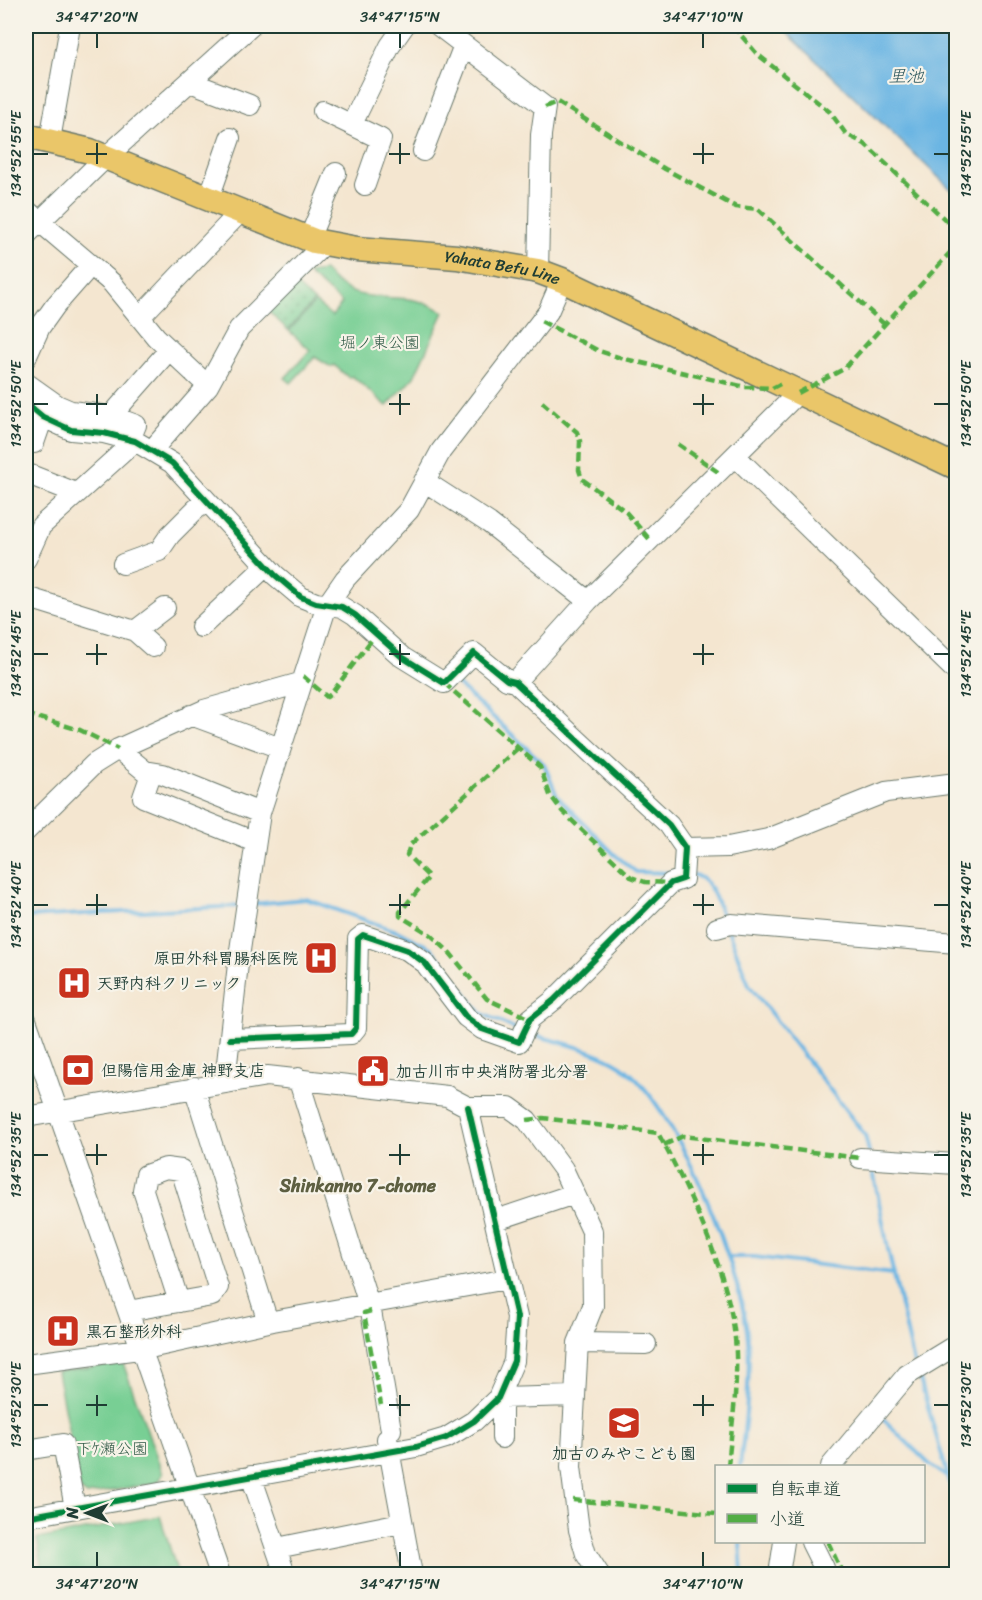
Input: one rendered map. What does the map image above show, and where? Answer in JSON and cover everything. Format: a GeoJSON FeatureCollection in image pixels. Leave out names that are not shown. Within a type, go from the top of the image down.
{"type":"FeatureCollection","features":[{"type":"Feature","properties":{"kind":"main road","name":"Yahata Befu Line"},"geometry":{"type":"LineString","coordinates":[[26,136],[50,140],[105,158],[317,241],[357,249],[457,257],[538,271],[562,280],[957,467]]}},
{"type":"Feature","properties":{"kind":"street"},"geometry":{"type":"LineString","coordinates":[[50,140],[70,26]]}},
{"type":"Feature","properties":{"kind":"street"},"geometry":{"type":"LineString","coordinates":[[208,386],[169,350],[112,283],[91,265],[30,222],[105,158],[251,26]]}},
{"type":"Feature","properties":{"kind":"street"},"geometry":{"type":"LineString","coordinates":[[352,124],[390,46],[404,26]]}},
{"type":"Feature","properties":{"kind":"street"},"geometry":{"type":"LineString","coordinates":[[439,26],[545,106],[541,135],[538,271]]}},
{"type":"Feature","properties":{"kind":"street"},"geometry":{"type":"LineString","coordinates":[[423,151],[464,45]]}},
{"type":"Feature","properties":{"kind":"street"},"geometry":{"type":"LineString","coordinates":[[190,82],[250,105]]}},
{"type":"Feature","properties":{"kind":"street"},"geometry":{"type":"LineString","coordinates":[[323,111],[381,139],[365,185]]}},
{"type":"Feature","properties":{"kind":"street"},"geometry":{"type":"LineString","coordinates":[[209,198],[230,138]]}},
{"type":"Feature","properties":{"kind":"street"},"geometry":{"type":"LineString","coordinates":[[26,559],[41,526],[76,493],[145,442],[208,386],[239,329],[317,241],[336,173]]}},
{"type":"Feature","properties":{"kind":"street"},"geometry":{"type":"LineString","coordinates":[[140,317],[241,211]]}},
{"type":"Feature","properties":{"kind":"street"},"geometry":{"type":"LineString","coordinates":[[26,358],[40,327],[60,298],[91,265]]}},
{"type":"Feature","properties":{"kind":"street"},"geometry":{"type":"LineString","coordinates":[[225,1081],[260,813],[327,605],[345,579],[409,510],[457,428],[548,312],[562,280]]}},
{"type":"Feature","properties":{"kind":"street"},"geometry":{"type":"LineString","coordinates":[[111,416],[169,350]]}},
{"type":"Feature","properties":{"kind":"street"},"geometry":{"type":"LineString","coordinates":[[26,383],[57,405],[71,411],[111,416],[136,425],[145,442],[172,463],[266,566],[301,597],[342,608],[355,615],[402,657],[444,683],[474,653],[507,680],[515,682],[669,825],[684,864]]}},
{"type":"Feature","properties":{"kind":"street"},"geometry":{"type":"LineString","coordinates":[[515,682],[588,601],[798,393]]}},
{"type":"Feature","properties":{"kind":"street"},"geometry":{"type":"LineString","coordinates":[[26,404],[43,417],[71,430],[104,433],[145,442]]}},
{"type":"Feature","properties":{"kind":"street"},"geometry":{"type":"LineString","coordinates":[[34,443],[43,417]]}},
{"type":"Feature","properties":{"kind":"street"},"geometry":{"type":"LineString","coordinates":[[735,456],[957,670]]}},
{"type":"Feature","properties":{"kind":"street"},"geometry":{"type":"LineString","coordinates":[[28,474],[76,493]]}},
{"type":"Feature","properties":{"kind":"street"},"geometry":{"type":"LineString","coordinates":[[424,481],[489,523],[588,601]]}},
{"type":"Feature","properties":{"kind":"street"},"geometry":{"type":"LineString","coordinates":[[123,564],[159,551],[170,535],[207,502]]}},
{"type":"Feature","properties":{"kind":"street"},"geometry":{"type":"LineString","coordinates":[[201,627],[211,607],[266,566]]}},
{"type":"Feature","properties":{"kind":"street"},"geometry":{"type":"LineString","coordinates":[[26,597],[135,631],[153,647]]}},
{"type":"Feature","properties":{"kind":"street"},"geometry":{"type":"LineString","coordinates":[[135,631],[165,608]]}},
{"type":"Feature","properties":{"kind":"street"},"geometry":{"type":"LineString","coordinates":[[26,831],[94,764],[118,749],[153,736],[191,715],[300,683]]}},
{"type":"Feature","properties":{"kind":"street"},"geometry":{"type":"LineString","coordinates":[[191,715],[280,748]]}},
{"type":"Feature","properties":{"kind":"street"},"geometry":{"type":"LineString","coordinates":[[118,749],[151,774],[164,774],[260,813]]}},
{"type":"Feature","properties":{"kind":"street"},"geometry":{"type":"LineString","coordinates":[[151,774],[143,797],[255,842]]}},
{"type":"Feature","properties":{"kind":"street"},"geometry":{"type":"LineString","coordinates":[[230,1039],[351,1034],[356,1028],[358,939],[363,935],[407,950],[425,963],[466,1017],[482,1029],[519,1042],[530,1019],[554,999],[671,884],[684,864],[728,847],[768,839],[886,792],[957,783]]}},
{"type":"Feature","properties":{"kind":"street"},"geometry":{"type":"LineString","coordinates":[[724,926],[957,943]]}},
{"type":"Feature","properties":{"kind":"street"},"geometry":{"type":"LineString","coordinates":[[26,1020],[191,1486],[220,1575]]}},
{"type":"Feature","properties":{"kind":"street"},"geometry":{"type":"LineString","coordinates":[[26,1117],[225,1081],[267,1076],[447,1096],[468,1107],[509,1107],[527,1120],[563,1169],[592,1231],[593,1306],[578,1343],[571,1467],[573,1500],[586,1554],[599,1575]]}},
{"type":"Feature","properties":{"kind":"street"},"geometry":{"type":"LineString","coordinates":[[298,1078],[370,1307],[391,1430]]}},
{"type":"Feature","properties":{"kind":"street"},"geometry":{"type":"LineString","coordinates":[[195,1088],[268,1322]]}},
{"type":"Feature","properties":{"kind":"street"},"geometry":{"type":"LineString","coordinates":[[468,1107],[517,1317],[514,1361],[500,1398],[502,1438]]}},
{"type":"Feature","properties":{"kind":"street"},"geometry":{"type":"LineString","coordinates":[[860,1158],[957,1164]]}},
{"type":"Feature","properties":{"kind":"street"},"geometry":{"type":"LineString","coordinates":[[128,1311],[179,1302],[212,1296],[218,1287],[181,1170],[166,1168],[146,1175],[143,1190],[179,1302]]}},
{"type":"Feature","properties":{"kind":"street"},"geometry":{"type":"LineString","coordinates":[[496,1220],[574,1194]]}},
{"type":"Feature","properties":{"kind":"street"},"geometry":{"type":"LineString","coordinates":[[26,1365],[141,1349],[268,1322],[370,1307],[507,1279]]}},
{"type":"Feature","properties":{"kind":"street"},"geometry":{"type":"LineString","coordinates":[[370,1307],[364,1313],[412,1575]]}},
{"type":"Feature","properties":{"kind":"street"},"geometry":{"type":"LineString","coordinates":[[578,1343],[646,1344]]}},
{"type":"Feature","properties":{"kind":"street"},"geometry":{"type":"LineString","coordinates":[[833,1465],[907,1375],[957,1345]]}},
{"type":"Feature","properties":{"kind":"street"},"geometry":{"type":"LineString","coordinates":[[26,1517],[390,1452],[446,1438],[474,1421],[500,1398],[574,1396]]}},
{"type":"Feature","properties":{"kind":"street"},"geometry":{"type":"LineString","coordinates":[[26,1450],[63,1444],[75,1508]]}},
{"type":"Feature","properties":{"kind":"street"},"geometry":{"type":"LineString","coordinates":[[252,1476],[285,1575]]}},
{"type":"Feature","properties":{"kind":"street"},"geometry":{"type":"LineString","coordinates":[[277,1548],[401,1523]]}},
{"type":"Feature","properties":{"kind":"street"},"geometry":{"type":"LineString","coordinates":[[778,1575],[784,1543]]}},
{"type":"Feature","properties":{"kind":"street"},"geometry":{"type":"LineString","coordinates":[[812,1543],[824,1568]]}},
{"type":"Feature","properties":{"kind":"green space","name":"堀ノ東公園"},"geometry":{"type":"Polygon","coordinates":[[[324,271],[341,286],[357,294],[413,300],[444,312],[414,377],[387,406],[352,376],[349,378],[334,365],[331,367],[315,357],[291,383],[285,378],[310,350],[289,331],[315,302],[332,316],[342,303],[307,273],[324,271]]]}},
{"type":"Feature","properties":{"kind":"green space"},"geometry":{"type":"Polygon","coordinates":[[[292,281],[314,301],[288,330],[266,309],[292,281]]]}},
{"type":"Feature","properties":{"kind":"green space","name":"下ｹ瀬公園"},"geometry":{"type":"Polygon","coordinates":[[[123,1363],[163,1474],[156,1483],[87,1495],[80,1490],[57,1372],[123,1363]]]}},
{"type":"Feature","properties":{"kind":"green space"},"geometry":{"type":"Polygon","coordinates":[[[160,1516],[178,1574],[44,1574],[37,1539],[160,1516]]]}},
{"type":"Feature","properties":{"kind":"water","name":"里池"},"geometry":{"type":"Polygon","coordinates":[[[780,26],[956,26],[956,194],[780,26]]]}},
{"type":"Feature","properties":{"kind":"waterway"},"geometry":{"type":"LineString","coordinates":[[454,681],[544,764],[557,796],[614,854],[636,872],[673,873]]}},
{"type":"Feature","properties":{"kind":"waterway"},"geometry":{"type":"LineString","coordinates":[[690,874],[704,880],[709,885],[724,921]]}},
{"type":"Feature","properties":{"kind":"waterway"},"geometry":{"type":"LineString","coordinates":[[253,904],[306,899],[399,932],[431,948],[481,1013],[518,1030]]}},
{"type":"Feature","properties":{"kind":"waterway"},"geometry":{"type":"LineString","coordinates":[[26,917],[240,906]]}},
{"type":"Feature","properties":{"kind":"waterway"},"geometry":{"type":"LineString","coordinates":[[728,930],[749,985],[865,1135],[869,1152]]}},
{"type":"Feature","properties":{"kind":"waterway"},"geometry":{"type":"LineString","coordinates":[[531,1034],[589,1051],[621,1066],[642,1086],[664,1115],[684,1151],[720,1233],[734,1273],[743,1310],[748,1339],[749,1371],[740,1465]]}},
{"type":"Feature","properties":{"kind":"waterway"},"geometry":{"type":"LineString","coordinates":[[872,1165],[914,1363]]}},
{"type":"Feature","properties":{"kind":"waterway"},"geometry":{"type":"LineString","coordinates":[[730,1257],[754,1257],[894,1274]]}},
{"type":"Feature","properties":{"kind":"waterway"},"geometry":{"type":"LineString","coordinates":[[919,1376],[956,1504]]}},
{"type":"Feature","properties":{"kind":"waterway"},"geometry":{"type":"LineString","coordinates":[[880,1416],[928,1463],[950,1479]]}},
{"type":"Feature","properties":{"kind":"waterway"},"geometry":{"type":"LineString","coordinates":[[740,1543],[742,1574]]}},
{"type":"Feature","properties":{"kind":"marked path"},"geometry":{"type":"LineString","coordinates":[[733,26],[757,54],[830,112],[846,134],[865,144],[956,230]]}},
{"type":"Feature","properties":{"kind":"marked path"},"geometry":{"type":"LineString","coordinates":[[545,107],[557,102],[665,169],[736,207],[758,209],[884,324]]}},
{"type":"Feature","properties":{"kind":"marked path"},"geometry":{"type":"LineString","coordinates":[[798,393],[844,369],[956,246]]}},
{"type":"Feature","properties":{"kind":"marked path"},"geometry":{"type":"LineString","coordinates":[[541,321],[599,351],[621,358],[745,387],[772,388],[780,384]]}},
{"type":"Feature","properties":{"kind":"marked path"},"geometry":{"type":"LineString","coordinates":[[542,402],[577,432],[580,441],[579,470],[582,479],[625,511],[651,541]]}},
{"type":"Feature","properties":{"kind":"marked path"},"geometry":{"type":"LineString","coordinates":[[678,444],[718,472]]}},
{"type":"Feature","properties":{"kind":"marked path"},"geometry":{"type":"LineString","coordinates":[[303,676],[327,697],[376,634]]}},
{"type":"Feature","properties":{"kind":"marked path"},"geometry":{"type":"LineString","coordinates":[[444,683],[540,767],[550,795],[562,811],[631,877],[645,882],[671,883]]}},
{"type":"Feature","properties":{"kind":"marked path"},"geometry":{"type":"LineString","coordinates":[[26,714],[80,730],[118,749]]}},
{"type":"Feature","properties":{"kind":"marked path"},"geometry":{"type":"LineString","coordinates":[[518,748],[410,845],[407,855],[429,877],[400,912],[400,916],[431,935],[450,953],[487,999],[530,1019]]}},
{"type":"Feature","properties":{"kind":"marked path"},"geometry":{"type":"LineString","coordinates":[[527,1120],[543,1118],[658,1133],[706,1232],[725,1286],[731,1312],[736,1370],[728,1465]]}},
{"type":"Feature","properties":{"kind":"marked path"},"geometry":{"type":"LineString","coordinates":[[664,1145],[683,1136],[860,1158]]}},
{"type":"Feature","properties":{"kind":"marked path"},"geometry":{"type":"LineString","coordinates":[[371,1311],[364,1313],[381,1405]]}},
{"type":"Feature","properties":{"kind":"marked path"},"geometry":{"type":"LineString","coordinates":[[573,1500],[715,1514]]}},
{"type":"Feature","properties":{"kind":"marked path"},"geometry":{"type":"LineString","coordinates":[[828,1543],[843,1574]]}},
{"type":"Feature","properties":{"kind":"cycle path"},"geometry":{"type":"LineString","coordinates":[[26,403],[43,417],[71,430],[104,433],[135,441],[172,463],[275,575],[301,597],[316,603],[342,607],[355,615],[402,657],[444,683],[474,653],[507,680],[515,682],[669,825],[685,848],[683,879],[671,883],[554,1000],[530,1019],[519,1042],[482,1029],[466,1017],[425,963],[407,950],[363,935],[358,939],[356,1028],[351,1034],[230,1039]]}},
{"type":"Feature","properties":{"kind":"cycle path"},"geometry":{"type":"LineString","coordinates":[[26,1517],[416,1447],[446,1438],[474,1421],[498,1398],[514,1361],[517,1317],[468,1107]]}},
{"type":"Feature","properties":{"kind":"place","name":"原田外科胃腸科医院"},"geometry":{"type":"Point","coordinates":[321,958]}},
{"type":"Feature","properties":{"kind":"place","name":"天野内科クリニック"},"geometry":{"type":"Point","coordinates":[74,983]}},
{"type":"Feature","properties":{"kind":"place","name":"但陽信用金庫 神野支店"},"geometry":{"type":"Point","coordinates":[78,1070]}},
{"type":"Feature","properties":{"kind":"place","name":"加古川市中央消防署北分署"},"geometry":{"type":"Point","coordinates":[373,1071]}},
{"type":"Feature","properties":{"kind":"place","name":"黒石整形外科"},"geometry":{"type":"Point","coordinates":[63,1331]}},
{"type":"Feature","properties":{"kind":"place","name":"加古のみやこども園"},"geometry":{"type":"Point","coordinates":[624,1423]}},
{"type":"Feature","properties":{"kind":"district","name":"Shinkanno 7-chome"},"geometry":{"type":"Point","coordinates":[358,1186]}}]}
